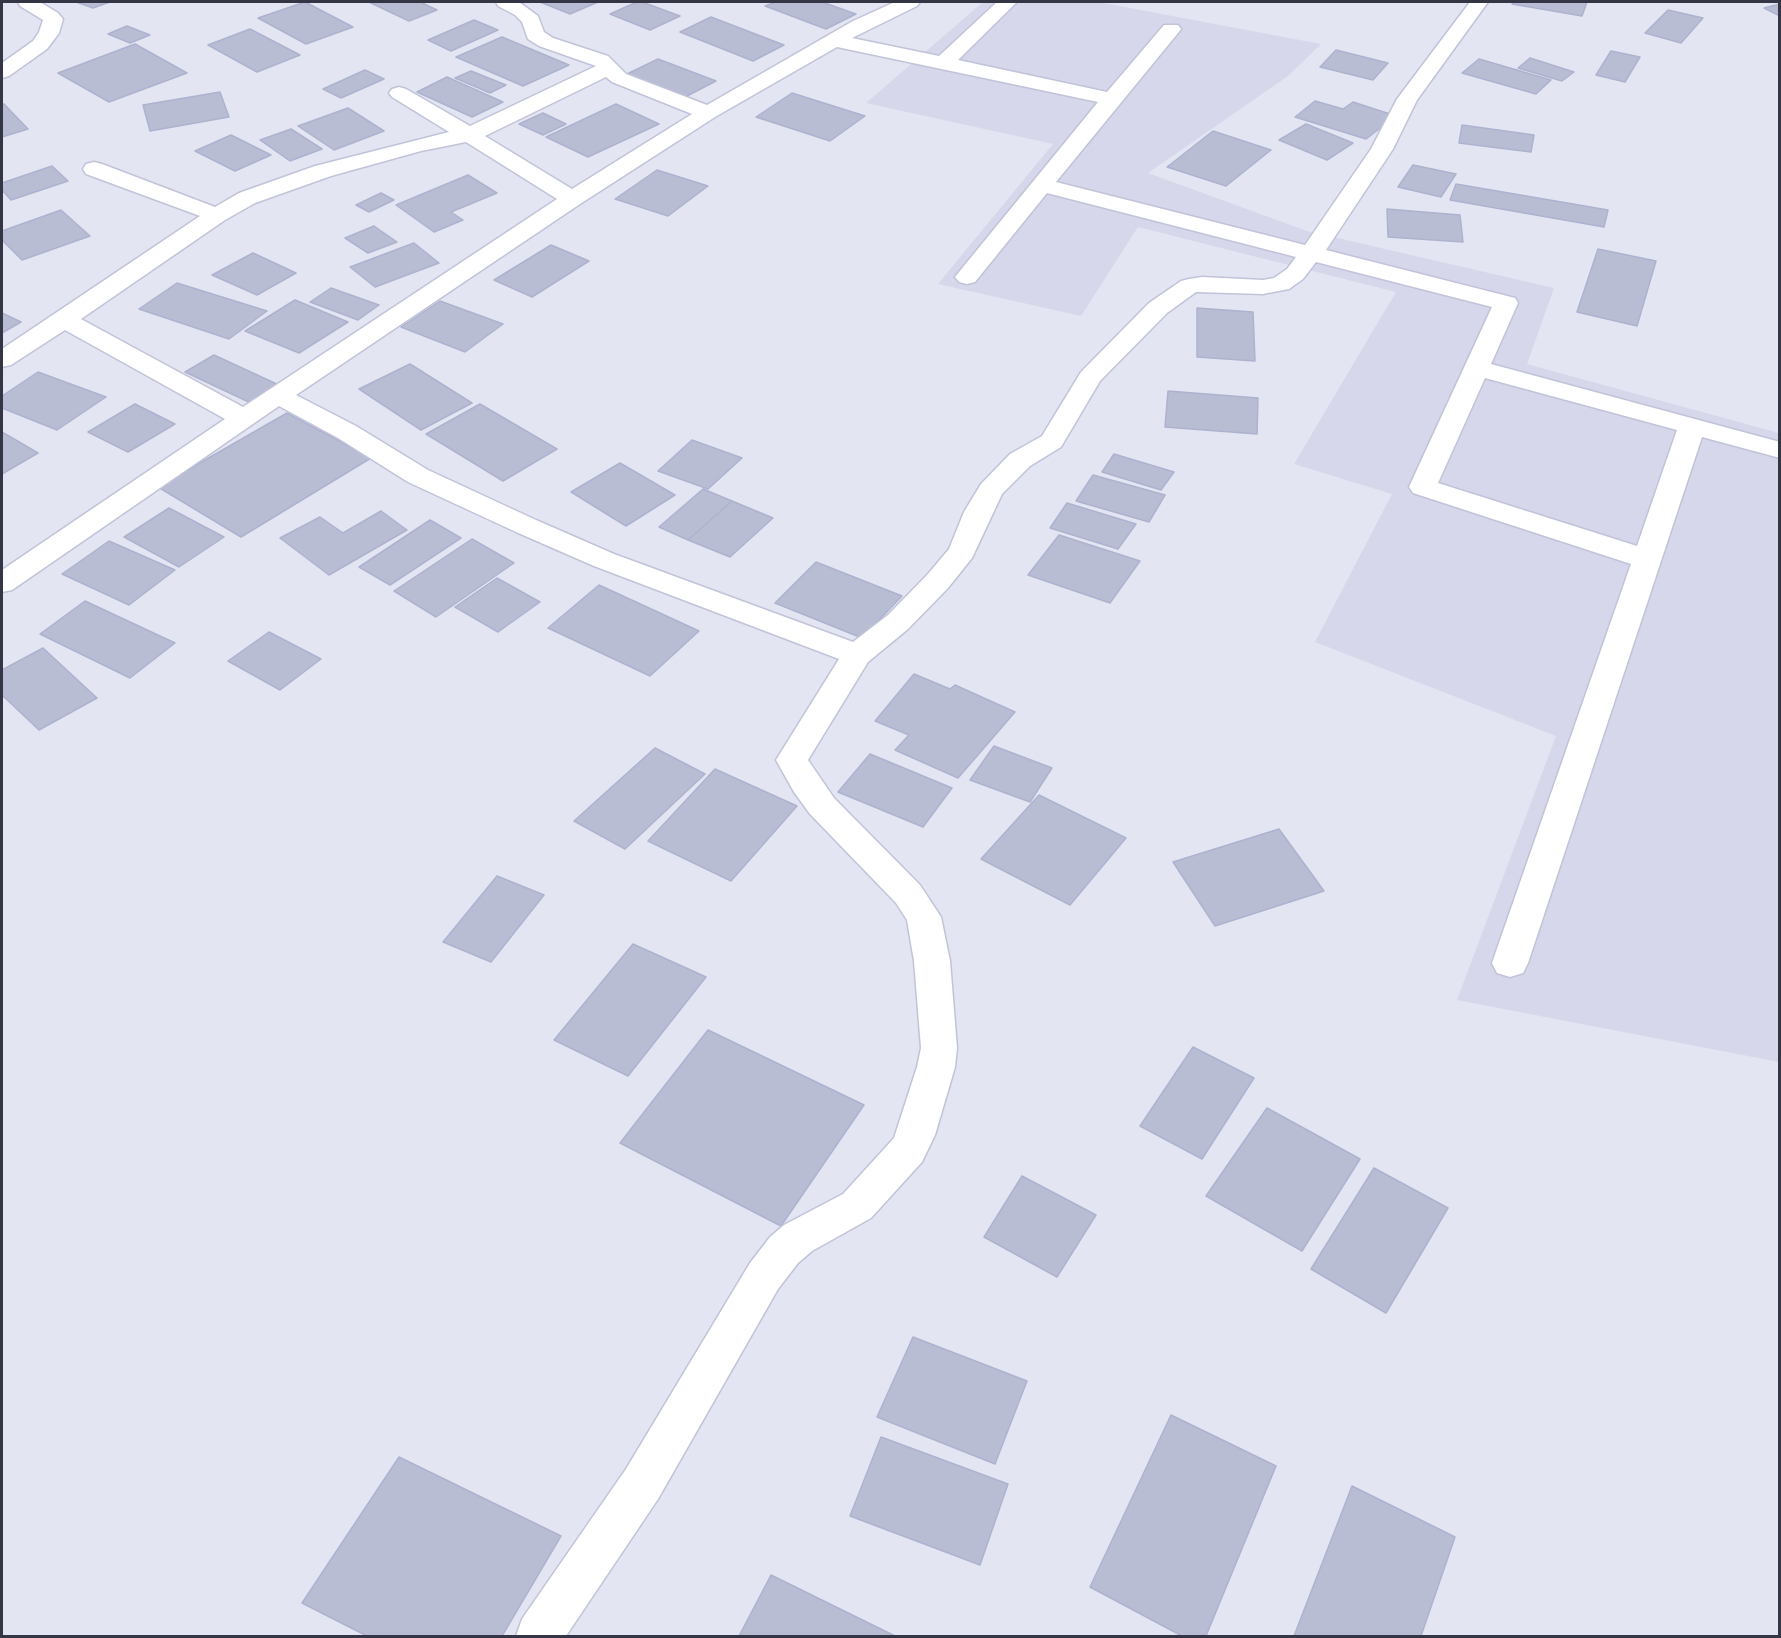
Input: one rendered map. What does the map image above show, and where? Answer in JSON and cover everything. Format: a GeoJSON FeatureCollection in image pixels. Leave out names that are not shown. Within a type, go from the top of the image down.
{"type":"FeatureCollection","features":[{"type":"Feature","properties":{"kind":"street"},"geometry":{"type":"LineString","coordinates":[[2,72],[29,54],[49,33],[53,19],[27,2]]}},
{"type":"Feature","properties":{"kind":"street"},"geometry":{"type":"LineString","coordinates":[[506,2],[531,20],[535,35],[546,42],[601,60],[618,78],[708,113]]}},
{"type":"Feature","properties":{"kind":"street"},"geometry":{"type":"LineString","coordinates":[[2,583],[572,199],[708,113],[833,40],[910,2]]}},
{"type":"Feature","properties":{"kind":"street"},"geometry":{"type":"LineString","coordinates":[[944,63],[1008,2]]}},
{"type":"Feature","properties":{"kind":"street"},"geometry":{"type":"LineString","coordinates":[[538,1636],[642,1484],[764,1276],[784,1250],[798,1238],[857,1206],[908,1150],[916,1135],[936,1067],[939,1048],[932,961],[924,917],[908,894],[822,806],[805,784],[792,760],[856,655],[898,622],[938,580],[962,552],[978,512],[991,490],[1020,460],[1052,441],[1090,377],[1158,308],[1189,286],[1202,284],[1263,287],[1281,284],[1295,274],[1332,225],[1382,149],[1407,99],[1479,2]]}},
{"type":"Feature","properties":{"kind":"street"},"geometry":{"type":"LineString","coordinates":[[967,277],[1171,29]]}},
{"type":"Feature","properties":{"kind":"street"},"geometry":{"type":"LineString","coordinates":[[833,40],[1112,99]]}},
{"type":"Feature","properties":{"kind":"street"},"geometry":{"type":"LineString","coordinates":[[2,360],[217,215],[247,198],[283,183],[418,145],[469,135],[608,68]]}},
{"type":"Feature","properties":{"kind":"street"},"geometry":{"type":"LineString","coordinates":[[399,93],[572,199]]}},
{"type":"Feature","properties":{"kind":"street"},"geometry":{"type":"LineString","coordinates":[[94,169],[217,215]]}},
{"type":"Feature","properties":{"kind":"street"},"geometry":{"type":"LineString","coordinates":[[1042,184],[1506,303],[1423,487],[1647,559]]}},
{"type":"Feature","properties":{"kind":"street"},"geometry":{"type":"LineString","coordinates":[[64,320],[245,419]]}},
{"type":"Feature","properties":{"kind":"street"},"geometry":{"type":"LineString","coordinates":[[1478,368],[1779,450]]}},
{"type":"Feature","properties":{"kind":"street"},"geometry":{"type":"LineString","coordinates":[[279,396],[347,432],[418,476],[536,530],[604,560],[856,655]]}},
{"type":"Feature","properties":{"kind":"street"},"geometry":{"type":"LineString","coordinates":[[1510,963],[1692,426]]}},
{"type":"Feature","properties":{"kind":"shaded area"},"geometry":{"type":"Polygon","coordinates":[[[983,2],[1098,2],[1321,44],[1288,76],[1148,173],[1307,231],[1554,288],[1527,364],[1779,433],[1779,1062],[1457,1000],[1556,736],[1315,642],[1392,494],[1294,464],[1396,292],[1138,227],[1081,316],[938,284],[1053,144],[866,103],[983,2]]]}},
{"type":"Feature","properties":{"kind":"building"},"geometry":{"type":"Polygon","coordinates":[[[76,2],[110,2],[93,8],[76,2]]]}},
{"type":"Feature","properties":{"kind":"building"},"geometry":{"type":"Polygon","coordinates":[[[305,2],[353,27],[306,44],[258,18],[305,2]]]}},
{"type":"Feature","properties":{"kind":"building"},"geometry":{"type":"Polygon","coordinates":[[[420,2],[437,10],[409,21],[371,3],[420,2]]]}},
{"type":"Feature","properties":{"kind":"building"},"geometry":{"type":"Polygon","coordinates":[[[540,2],[598,2],[570,14],[540,2]]]}},
{"type":"Feature","properties":{"kind":"building"},"geometry":{"type":"Polygon","coordinates":[[[637,2],[680,16],[650,30],[610,14],[637,2]]]}},
{"type":"Feature","properties":{"kind":"building"},"geometry":{"type":"Polygon","coordinates":[[[776,2],[822,2],[856,14],[826,29],[765,6],[776,2]]]}},
{"type":"Feature","properties":{"kind":"building"},"geometry":{"type":"Polygon","coordinates":[[[1514,2],[1587,2],[1582,16],[1512,4],[1514,2]]]}},
{"type":"Feature","properties":{"kind":"building"},"geometry":{"type":"Polygon","coordinates":[[[1780,4],[1780,16],[1764,8],[1780,4]]]}},
{"type":"Feature","properties":{"kind":"building"},"geometry":{"type":"Polygon","coordinates":[[[1668,10],[1703,18],[1681,43],[1645,33],[1668,10]]]}},
{"type":"Feature","properties":{"kind":"building"},"geometry":{"type":"Polygon","coordinates":[[[711,17],[784,45],[753,61],[680,32],[711,17]]]}},
{"type":"Feature","properties":{"kind":"building"},"geometry":{"type":"Polygon","coordinates":[[[474,20],[498,30],[451,51],[428,40],[474,20]]]}},
{"type":"Feature","properties":{"kind":"building"},"geometry":{"type":"Polygon","coordinates":[[[127,26],[150,35],[130,43],[108,34],[127,26]]]}},
{"type":"Feature","properties":{"kind":"building"},"geometry":{"type":"Polygon","coordinates":[[[250,29],[300,55],[257,72],[208,45],[250,29]]]}},
{"type":"Feature","properties":{"kind":"building"},"geometry":{"type":"Polygon","coordinates":[[[502,37],[569,65],[523,86],[456,57],[502,37]]]}},
{"type":"Feature","properties":{"kind":"building"},"geometry":{"type":"Polygon","coordinates":[[[135,44],[187,73],[109,102],[58,73],[135,44]]]}},
{"type":"Feature","properties":{"kind":"building"},"geometry":{"type":"Polygon","coordinates":[[[1336,50],[1388,63],[1373,80],[1320,67],[1336,50]]]}},
{"type":"Feature","properties":{"kind":"building"},"geometry":{"type":"Polygon","coordinates":[[[1611,51],[1640,57],[1625,82],[1596,75],[1611,51]]]}},
{"type":"Feature","properties":{"kind":"building"},"geometry":{"type":"Polygon","coordinates":[[[1530,58],[1574,72],[1562,81],[1518,68],[1530,58]]]}},
{"type":"Feature","properties":{"kind":"building"},"geometry":{"type":"Polygon","coordinates":[[[658,59],[716,81],[683,98],[625,75],[658,59]]]}},
{"type":"Feature","properties":{"kind":"building"},"geometry":{"type":"Polygon","coordinates":[[[1479,59],[1551,80],[1536,94],[1462,73],[1479,59]]]}},
{"type":"Feature","properties":{"kind":"building"},"geometry":{"type":"Polygon","coordinates":[[[365,70],[384,79],[341,98],[323,89],[365,70]]]}},
{"type":"Feature","properties":{"kind":"building"},"geometry":{"type":"Polygon","coordinates":[[[471,71],[506,85],[490,93],[455,78],[471,71]]]}},
{"type":"Feature","properties":{"kind":"building"},"geometry":{"type":"Polygon","coordinates":[[[447,77],[503,102],[472,117],[417,92],[447,77]]]}},
{"type":"Feature","properties":{"kind":"building"},"geometry":{"type":"Polygon","coordinates":[[[220,92],[229,117],[150,131],[143,105],[220,92]]]}},
{"type":"Feature","properties":{"kind":"building"},"geometry":{"type":"Polygon","coordinates":[[[792,93],[865,116],[830,141],[756,117],[792,93]]]}},
{"type":"Feature","properties":{"kind":"building"},"geometry":{"type":"Polygon","coordinates":[[[1315,101],[1343,109],[1353,102],[1396,116],[1366,139],[1295,117],[1315,101]]]}},
{"type":"Feature","properties":{"kind":"building"},"geometry":{"type":"Polygon","coordinates":[[[2,104],[4,104],[28,129],[2,137],[2,104]]]}},
{"type":"Feature","properties":{"kind":"building"},"geometry":{"type":"Polygon","coordinates":[[[616,104],[659,124],[588,157],[546,137],[616,104]]]}},
{"type":"Feature","properties":{"kind":"building"},"geometry":{"type":"Polygon","coordinates":[[[348,108],[384,131],[334,150],[298,126],[348,108]]]}},
{"type":"Feature","properties":{"kind":"building"},"geometry":{"type":"Polygon","coordinates":[[[543,113],[566,124],[543,135],[519,124],[543,113]]]}},
{"type":"Feature","properties":{"kind":"building"},"geometry":{"type":"Polygon","coordinates":[[[1306,124],[1353,143],[1327,160],[1279,140],[1306,124]]]}},
{"type":"Feature","properties":{"kind":"building"},"geometry":{"type":"Polygon","coordinates":[[[1462,125],[1534,135],[1531,152],[1459,143],[1462,125]]]}},
{"type":"Feature","properties":{"kind":"building"},"geometry":{"type":"Polygon","coordinates":[[[291,129],[322,149],[290,161],[260,140],[291,129]]]}},
{"type":"Feature","properties":{"kind":"building"},"geometry":{"type":"Polygon","coordinates":[[[1213,131],[1271,150],[1226,186],[1167,167],[1213,131]]]}},
{"type":"Feature","properties":{"kind":"building"},"geometry":{"type":"Polygon","coordinates":[[[231,135],[271,155],[235,171],[195,151],[231,135]]]}},
{"type":"Feature","properties":{"kind":"building"},"geometry":{"type":"Polygon","coordinates":[[[1413,165],[1456,174],[1441,197],[1398,187],[1413,165]]]}},
{"type":"Feature","properties":{"kind":"building"},"geometry":{"type":"Polygon","coordinates":[[[52,166],[68,181],[11,200],[2,190],[2,183],[52,166]]]}},
{"type":"Feature","properties":{"kind":"building"},"geometry":{"type":"Polygon","coordinates":[[[657,170],[708,186],[668,216],[615,199],[657,170]]]}},
{"type":"Feature","properties":{"kind":"building"},"geometry":{"type":"Polygon","coordinates":[[[468,175],[497,193],[451,212],[463,220],[434,232],[396,205],[468,175]]]}},
{"type":"Feature","properties":{"kind":"building"},"geometry":{"type":"Polygon","coordinates":[[[1456,184],[1608,210],[1604,227],[1450,200],[1456,184]]]}},
{"type":"Feature","properties":{"kind":"building"},"geometry":{"type":"Polygon","coordinates":[[[381,193],[394,200],[369,212],[356,205],[381,193]]]}},
{"type":"Feature","properties":{"kind":"building"},"geometry":{"type":"Polygon","coordinates":[[[1387,209],[1460,215],[1463,242],[1388,237],[1387,209]]]}},
{"type":"Feature","properties":{"kind":"building"},"geometry":{"type":"Polygon","coordinates":[[[61,210],[90,236],[22,260],[2,240],[2,231],[61,210]]]}},
{"type":"Feature","properties":{"kind":"building"},"geometry":{"type":"Polygon","coordinates":[[[374,226],[397,242],[368,253],[345,238],[374,226]]]}},
{"type":"Feature","properties":{"kind":"building"},"geometry":{"type":"Polygon","coordinates":[[[414,243],[439,263],[375,287],[350,267],[414,243]]]}},
{"type":"Feature","properties":{"kind":"building"},"geometry":{"type":"Polygon","coordinates":[[[551,245],[589,261],[532,297],[494,280],[551,245]]]}},
{"type":"Feature","properties":{"kind":"building"},"geometry":{"type":"Polygon","coordinates":[[[1598,249],[1656,261],[1637,326],[1577,312],[1598,249]]]}},
{"type":"Feature","properties":{"kind":"building"},"geometry":{"type":"Polygon","coordinates":[[[253,253],[296,273],[257,295],[212,275],[253,253]]]}},
{"type":"Feature","properties":{"kind":"building"},"geometry":{"type":"Polygon","coordinates":[[[177,283],[267,311],[229,339],[139,309],[177,283]]]}},
{"type":"Feature","properties":{"kind":"building"},"geometry":{"type":"Polygon","coordinates":[[[331,288],[379,305],[358,320],[310,302],[331,288]]]}},
{"type":"Feature","properties":{"kind":"building"},"geometry":{"type":"Polygon","coordinates":[[[295,300],[348,322],[299,353],[245,331],[295,300]]]}},
{"type":"Feature","properties":{"kind":"building"},"geometry":{"type":"Polygon","coordinates":[[[440,301],[503,324],[465,352],[401,327],[440,301]]]}},
{"type":"Feature","properties":{"kind":"building"},"geometry":{"type":"Polygon","coordinates":[[[1197,308],[1253,312],[1255,361],[1197,357],[1197,308]]]}},
{"type":"Feature","properties":{"kind":"building"},"geometry":{"type":"Polygon","coordinates":[[[2,313],[21,322],[2,333],[2,313]]]}},
{"type":"Feature","properties":{"kind":"building"},"geometry":{"type":"Polygon","coordinates":[[[214,355],[281,386],[253,404],[185,372],[214,355]]]}},
{"type":"Feature","properties":{"kind":"building"},"geometry":{"type":"Polygon","coordinates":[[[410,364],[472,403],[421,430],[359,389],[410,364]]]}},
{"type":"Feature","properties":{"kind":"building"},"geometry":{"type":"Polygon","coordinates":[[[38,372],[106,397],[57,430],[2,408],[2,396],[38,372]]]}},
{"type":"Feature","properties":{"kind":"building"},"geometry":{"type":"Polygon","coordinates":[[[1168,391],[1258,398],[1257,434],[1165,427],[1168,391]]]}},
{"type":"Feature","properties":{"kind":"building"},"geometry":{"type":"Polygon","coordinates":[[[135,404],[175,424],[128,452],[88,432],[135,404]]]}},
{"type":"Feature","properties":{"kind":"building"},"geometry":{"type":"Polygon","coordinates":[[[480,404],[557,449],[503,481],[426,434],[480,404]]]}},
{"type":"Feature","properties":{"kind":"building"},"geometry":{"type":"Polygon","coordinates":[[[287,413],[371,458],[241,537],[158,487],[287,413]]]}},
{"type":"Feature","properties":{"kind":"building"},"geometry":{"type":"Polygon","coordinates":[[[2,432],[38,453],[2,474],[2,432]]]}},
{"type":"Feature","properties":{"kind":"building"},"geometry":{"type":"Polygon","coordinates":[[[692,440],[742,458],[708,489],[658,471],[692,440]]]}},
{"type":"Feature","properties":{"kind":"building"},"geometry":{"type":"Polygon","coordinates":[[[1114,454],[1174,472],[1161,490],[1102,472],[1114,454]]]}},
{"type":"Feature","properties":{"kind":"building"},"geometry":{"type":"Polygon","coordinates":[[[620,463],[675,495],[626,526],[571,492],[620,463]]]}},
{"type":"Feature","properties":{"kind":"building"},"geometry":{"type":"Polygon","coordinates":[[[1093,475],[1165,495],[1149,522],[1076,501],[1093,475]]]}},
{"type":"Feature","properties":{"kind":"building"},"geometry":{"type":"Polygon","coordinates":[[[703,489],[732,501],[688,540],[659,527],[703,489]]]}},
{"type":"Feature","properties":{"kind":"building"},"geometry":{"type":"Polygon","coordinates":[[[732,501],[773,518],[730,557],[688,540],[732,501]]]}},
{"type":"Feature","properties":{"kind":"building"},"geometry":{"type":"Polygon","coordinates":[[[1067,503],[1136,524],[1118,549],[1050,528],[1067,503]]]}},
{"type":"Feature","properties":{"kind":"building"},"geometry":{"type":"Polygon","coordinates":[[[169,508],[224,537],[179,567],[124,537],[169,508]]]}},
{"type":"Feature","properties":{"kind":"building"},"geometry":{"type":"Polygon","coordinates":[[[381,511],[407,530],[329,575],[280,538],[320,517],[343,533],[381,511]]]}},
{"type":"Feature","properties":{"kind":"building"},"geometry":{"type":"Polygon","coordinates":[[[430,520],[461,538],[390,585],[359,567],[430,520]]]}},
{"type":"Feature","properties":{"kind":"building"},"geometry":{"type":"Polygon","coordinates":[[[1059,535],[1140,561],[1110,603],[1028,575],[1059,535]]]}},
{"type":"Feature","properties":{"kind":"building"},"geometry":{"type":"Polygon","coordinates":[[[472,539],[514,563],[436,617],[394,591],[472,539]]]}},
{"type":"Feature","properties":{"kind":"building"},"geometry":{"type":"Polygon","coordinates":[[[109,541],[175,570],[129,605],[62,574],[109,541]]]}},
{"type":"Feature","properties":{"kind":"building"},"geometry":{"type":"Polygon","coordinates":[[[816,562],[902,596],[862,638],[775,603],[816,562]]]}},
{"type":"Feature","properties":{"kind":"building"},"geometry":{"type":"Polygon","coordinates":[[[497,578],[540,602],[498,632],[455,607],[497,578]]]}},
{"type":"Feature","properties":{"kind":"building"},"geometry":{"type":"Polygon","coordinates":[[[599,585],[699,631],[650,676],[548,628],[599,585]]]}},
{"type":"Feature","properties":{"kind":"building"},"geometry":{"type":"Polygon","coordinates":[[[85,601],[175,643],[130,678],[40,634],[85,601]]]}},
{"type":"Feature","properties":{"kind":"building"},"geometry":{"type":"Polygon","coordinates":[[[269,632],[321,659],[280,690],[228,661],[269,632]]]}},
{"type":"Feature","properties":{"kind":"building"},"geometry":{"type":"Polygon","coordinates":[[[43,648],[97,698],[39,730],[2,695],[2,670],[43,648]]]}},
{"type":"Feature","properties":{"kind":"building"},"geometry":{"type":"Polygon","coordinates":[[[914,674],[950,689],[955,685],[1015,712],[958,778],[895,750],[909,735],[875,721],[914,674]]]}},
{"type":"Feature","properties":{"kind":"building"},"geometry":{"type":"Polygon","coordinates":[[[994,746],[1052,768],[1030,802],[970,780],[994,746]]]}},
{"type":"Feature","properties":{"kind":"building"},"geometry":{"type":"Polygon","coordinates":[[[655,748],[705,774],[625,849],[574,821],[655,748]]]}},
{"type":"Feature","properties":{"kind":"building"},"geometry":{"type":"Polygon","coordinates":[[[870,754],[952,788],[923,827],[838,792],[870,754]]]}},
{"type":"Feature","properties":{"kind":"building"},"geometry":{"type":"Polygon","coordinates":[[[715,769],[797,806],[731,881],[648,841],[715,769]]]}},
{"type":"Feature","properties":{"kind":"building"},"geometry":{"type":"Polygon","coordinates":[[[1039,795],[1126,838],[1070,905],[981,859],[1039,795]]]}},
{"type":"Feature","properties":{"kind":"building"},"geometry":{"type":"Polygon","coordinates":[[[1279,829],[1324,891],[1215,926],[1173,862],[1279,829]]]}},
{"type":"Feature","properties":{"kind":"building"},"geometry":{"type":"Polygon","coordinates":[[[497,876],[544,895],[491,962],[443,942],[497,876]]]}},
{"type":"Feature","properties":{"kind":"building"},"geometry":{"type":"Polygon","coordinates":[[[633,944],[706,977],[628,1076],[554,1040],[633,944]]]}},
{"type":"Feature","properties":{"kind":"building"},"geometry":{"type":"Polygon","coordinates":[[[708,1030],[864,1105],[781,1226],[620,1143],[708,1030]]]}},
{"type":"Feature","properties":{"kind":"building"},"geometry":{"type":"Polygon","coordinates":[[[1193,1047],[1254,1078],[1202,1159],[1140,1126],[1193,1047]]]}},
{"type":"Feature","properties":{"kind":"building"},"geometry":{"type":"Polygon","coordinates":[[[1267,1108],[1360,1159],[1302,1251],[1206,1196],[1267,1108]]]}},
{"type":"Feature","properties":{"kind":"building"},"geometry":{"type":"Polygon","coordinates":[[[1374,1168],[1448,1208],[1386,1313],[1311,1269],[1374,1168]]]}},
{"type":"Feature","properties":{"kind":"building"},"geometry":{"type":"Polygon","coordinates":[[[1022,1176],[1096,1215],[1057,1277],[984,1237],[1022,1176]]]}},
{"type":"Feature","properties":{"kind":"building"},"geometry":{"type":"Polygon","coordinates":[[[913,1337],[1027,1381],[995,1464],[877,1417],[913,1337]]]}},
{"type":"Feature","properties":{"kind":"building"},"geometry":{"type":"Polygon","coordinates":[[[1171,1415],[1276,1466],[1206,1636],[1182,1636],[1090,1587],[1171,1415]]]}},
{"type":"Feature","properties":{"kind":"building"},"geometry":{"type":"Polygon","coordinates":[[[881,1437],[1008,1484],[980,1565],[850,1516],[881,1437]]]}},
{"type":"Feature","properties":{"kind":"building"},"geometry":{"type":"Polygon","coordinates":[[[399,1457],[561,1536],[502,1636],[367,1636],[302,1603],[399,1457]]]}},
{"type":"Feature","properties":{"kind":"building"},"geometry":{"type":"Polygon","coordinates":[[[1352,1486],[1455,1537],[1421,1636],[1294,1636],[1352,1486]]]}},
{"type":"Feature","properties":{"kind":"building"},"geometry":{"type":"Polygon","coordinates":[[[771,1575],[895,1636],[739,1636],[771,1575]]]}}]}
